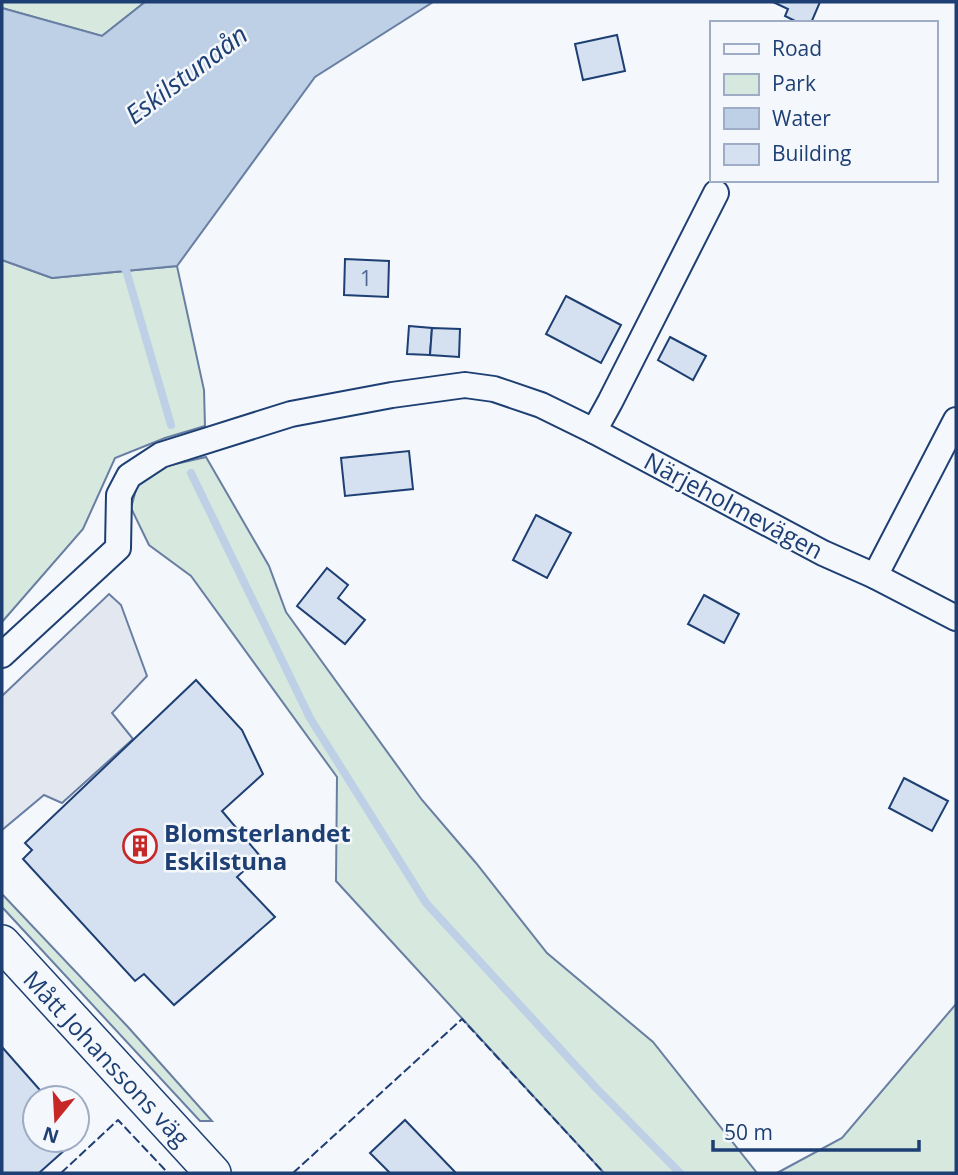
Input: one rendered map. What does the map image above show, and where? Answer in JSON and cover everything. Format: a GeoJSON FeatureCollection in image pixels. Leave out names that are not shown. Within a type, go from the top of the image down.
{"type":"FeatureCollection","features":[{"type":"Feature","properties":{"kind":"street"},"geometry":{"type":"LineString","coordinates":[[594,431],[716,193]]}},
{"type":"Feature","properties":{"kind":"street","name":"Närjeholmevägen"},"geometry":{"type":"LineString","coordinates":[[2,655],[118,548],[119,495],[129,476],[161,455],[291,414],[392,395],[465,385],[494,389],[541,405],[823,553],[875,576],[956,618]]}},
{"type":"Feature","properties":{"kind":"street"},"geometry":{"type":"LineString","coordinates":[[875,576],[956,420]]}},
{"type":"Feature","properties":{"kind":"street","name":"Mått Johanssons väg"},"geometry":{"type":"LineString","coordinates":[[2,943],[213,1173]]}},
{"type":"Feature","properties":{"kind":"green space"},"geometry":{"type":"Polygon","coordinates":[[[2,2],[145,2],[102,36],[2,8],[2,2]]]}},
{"type":"Feature","properties":{"kind":"green space"},"geometry":{"type":"Polygon","coordinates":[[[2,260],[52,278],[177,266],[204,390],[205,426],[115,458],[83,529],[2,622],[2,260]]]}},
{"type":"Feature","properties":{"kind":"green space"},"geometry":{"type":"Polygon","coordinates":[[[206,457],[269,566],[286,612],[422,800],[547,953],[653,1042],[757,1173],[604,1173],[336,881],[337,777],[191,576],[149,545],[131,508],[138,482],[158,468],[206,457]]]}},
{"type":"Feature","properties":{"kind":"green space"},"geometry":{"type":"Polygon","coordinates":[[[2,894],[128,1027],[212,1121],[200,1121],[2,907],[2,894]]]}},
{"type":"Feature","properties":{"kind":"green space"},"geometry":{"type":"Polygon","coordinates":[[[956,1004],[956,1173],[777,1173],[842,1138],[956,1004]]]}},
{"type":"Feature","properties":{"kind":"shaded area"},"geometry":{"type":"Polygon","coordinates":[[[109,594],[121,605],[147,676],[112,713],[133,739],[62,803],[44,795],[2,830],[2,696],[109,594]]]}},
{"type":"Feature","properties":{"kind":"water","name":"Eskilstunaån"},"geometry":{"type":"Polygon","coordinates":[[[145,2],[433,2],[315,77],[177,266],[52,278],[2,260],[2,8],[102,36],[145,2]]]}},
{"type":"Feature","properties":{"kind":"building"},"geometry":{"type":"Polygon","coordinates":[[[773,2],[820,2],[812,21],[795,21],[785,16],[788,9],[773,2]]]}},
{"type":"Feature","properties":{"kind":"building"},"geometry":{"type":"Polygon","coordinates":[[[617,35],[625,71],[583,80],[575,44],[617,35]]]}},
{"type":"Feature","properties":{"kind":"building"},"geometry":{"type":"Polygon","coordinates":[[[345,259],[389,261],[388,297],[344,295],[345,259]]]}},
{"type":"Feature","properties":{"kind":"building"},"geometry":{"type":"Polygon","coordinates":[[[566,296],[621,325],[601,363],[546,334],[566,296]]]}},
{"type":"Feature","properties":{"kind":"building"},"geometry":{"type":"Polygon","coordinates":[[[409,326],[432,328],[430,355],[407,354],[409,326]]]}},
{"type":"Feature","properties":{"kind":"building"},"geometry":{"type":"Polygon","coordinates":[[[432,328],[460,329],[459,357],[430,355],[432,328]]]}},
{"type":"Feature","properties":{"kind":"building"},"geometry":{"type":"Polygon","coordinates":[[[670,337],[706,356],[693,380],[658,360],[670,337]]]}},
{"type":"Feature","properties":{"kind":"building"},"geometry":{"type":"Polygon","coordinates":[[[409,451],[413,489],[345,496],[341,458],[409,451]]]}},
{"type":"Feature","properties":{"kind":"building"},"geometry":{"type":"Polygon","coordinates":[[[536,515],[571,533],[547,578],[513,560],[536,515]]]}},
{"type":"Feature","properties":{"kind":"building"},"geometry":{"type":"Polygon","coordinates":[[[327,568],[348,585],[338,598],[365,620],[345,644],[297,606],[327,568]]]}},
{"type":"Feature","properties":{"kind":"building"},"geometry":{"type":"Polygon","coordinates":[[[704,595],[739,614],[724,643],[688,624],[704,595]]]}},
{"type":"Feature","properties":{"kind":"building","name":"Blomsterlandet Eskilstuna"},"geometry":{"type":"Polygon","coordinates":[[[196,680],[242,730],[263,774],[222,811],[260,856],[237,877],[275,917],[174,1005],[144,974],[135,981],[23,859],[32,850],[25,843],[196,680]]]}},
{"type":"Feature","properties":{"kind":"building"},"geometry":{"type":"Polygon","coordinates":[[[904,778],[948,801],[932,831],[889,808],[904,778]]]}},
{"type":"Feature","properties":{"kind":"building"},"geometry":{"type":"Polygon","coordinates":[[[2,1047],[35,1084],[21,1084],[21,1154],[60,1154],[39,1173],[2,1173],[2,1047]]]}},
{"type":"Feature","properties":{"kind":"building"},"geometry":{"type":"Polygon","coordinates":[[[405,1120],[456,1173],[390,1173],[370,1153],[405,1120]]]}},
{"type":"Feature","properties":{"kind":"waterway"},"geometry":{"type":"LineString","coordinates":[[120,264],[126,270],[171,425]]}},
{"type":"Feature","properties":{"kind":"waterway"},"geometry":{"type":"LineString","coordinates":[[191,473],[310,718],[426,903],[597,1089],[680,1173]]}},
{"type":"Feature","properties":{"kind":"fence"},"geometry":{"type":"LineString","coordinates":[[293,1173],[462,1019],[604,1173]]}},
{"type":"Feature","properties":{"kind":"fence"},"geometry":{"type":"LineString","coordinates":[[61,1173],[118,1120],[168,1173]]}},
{"type":"Feature","properties":{"kind":"place","name":"Blomsterlandet Eskilstuna"},"geometry":{"type":"Point","coordinates":[140,846]}}]}
